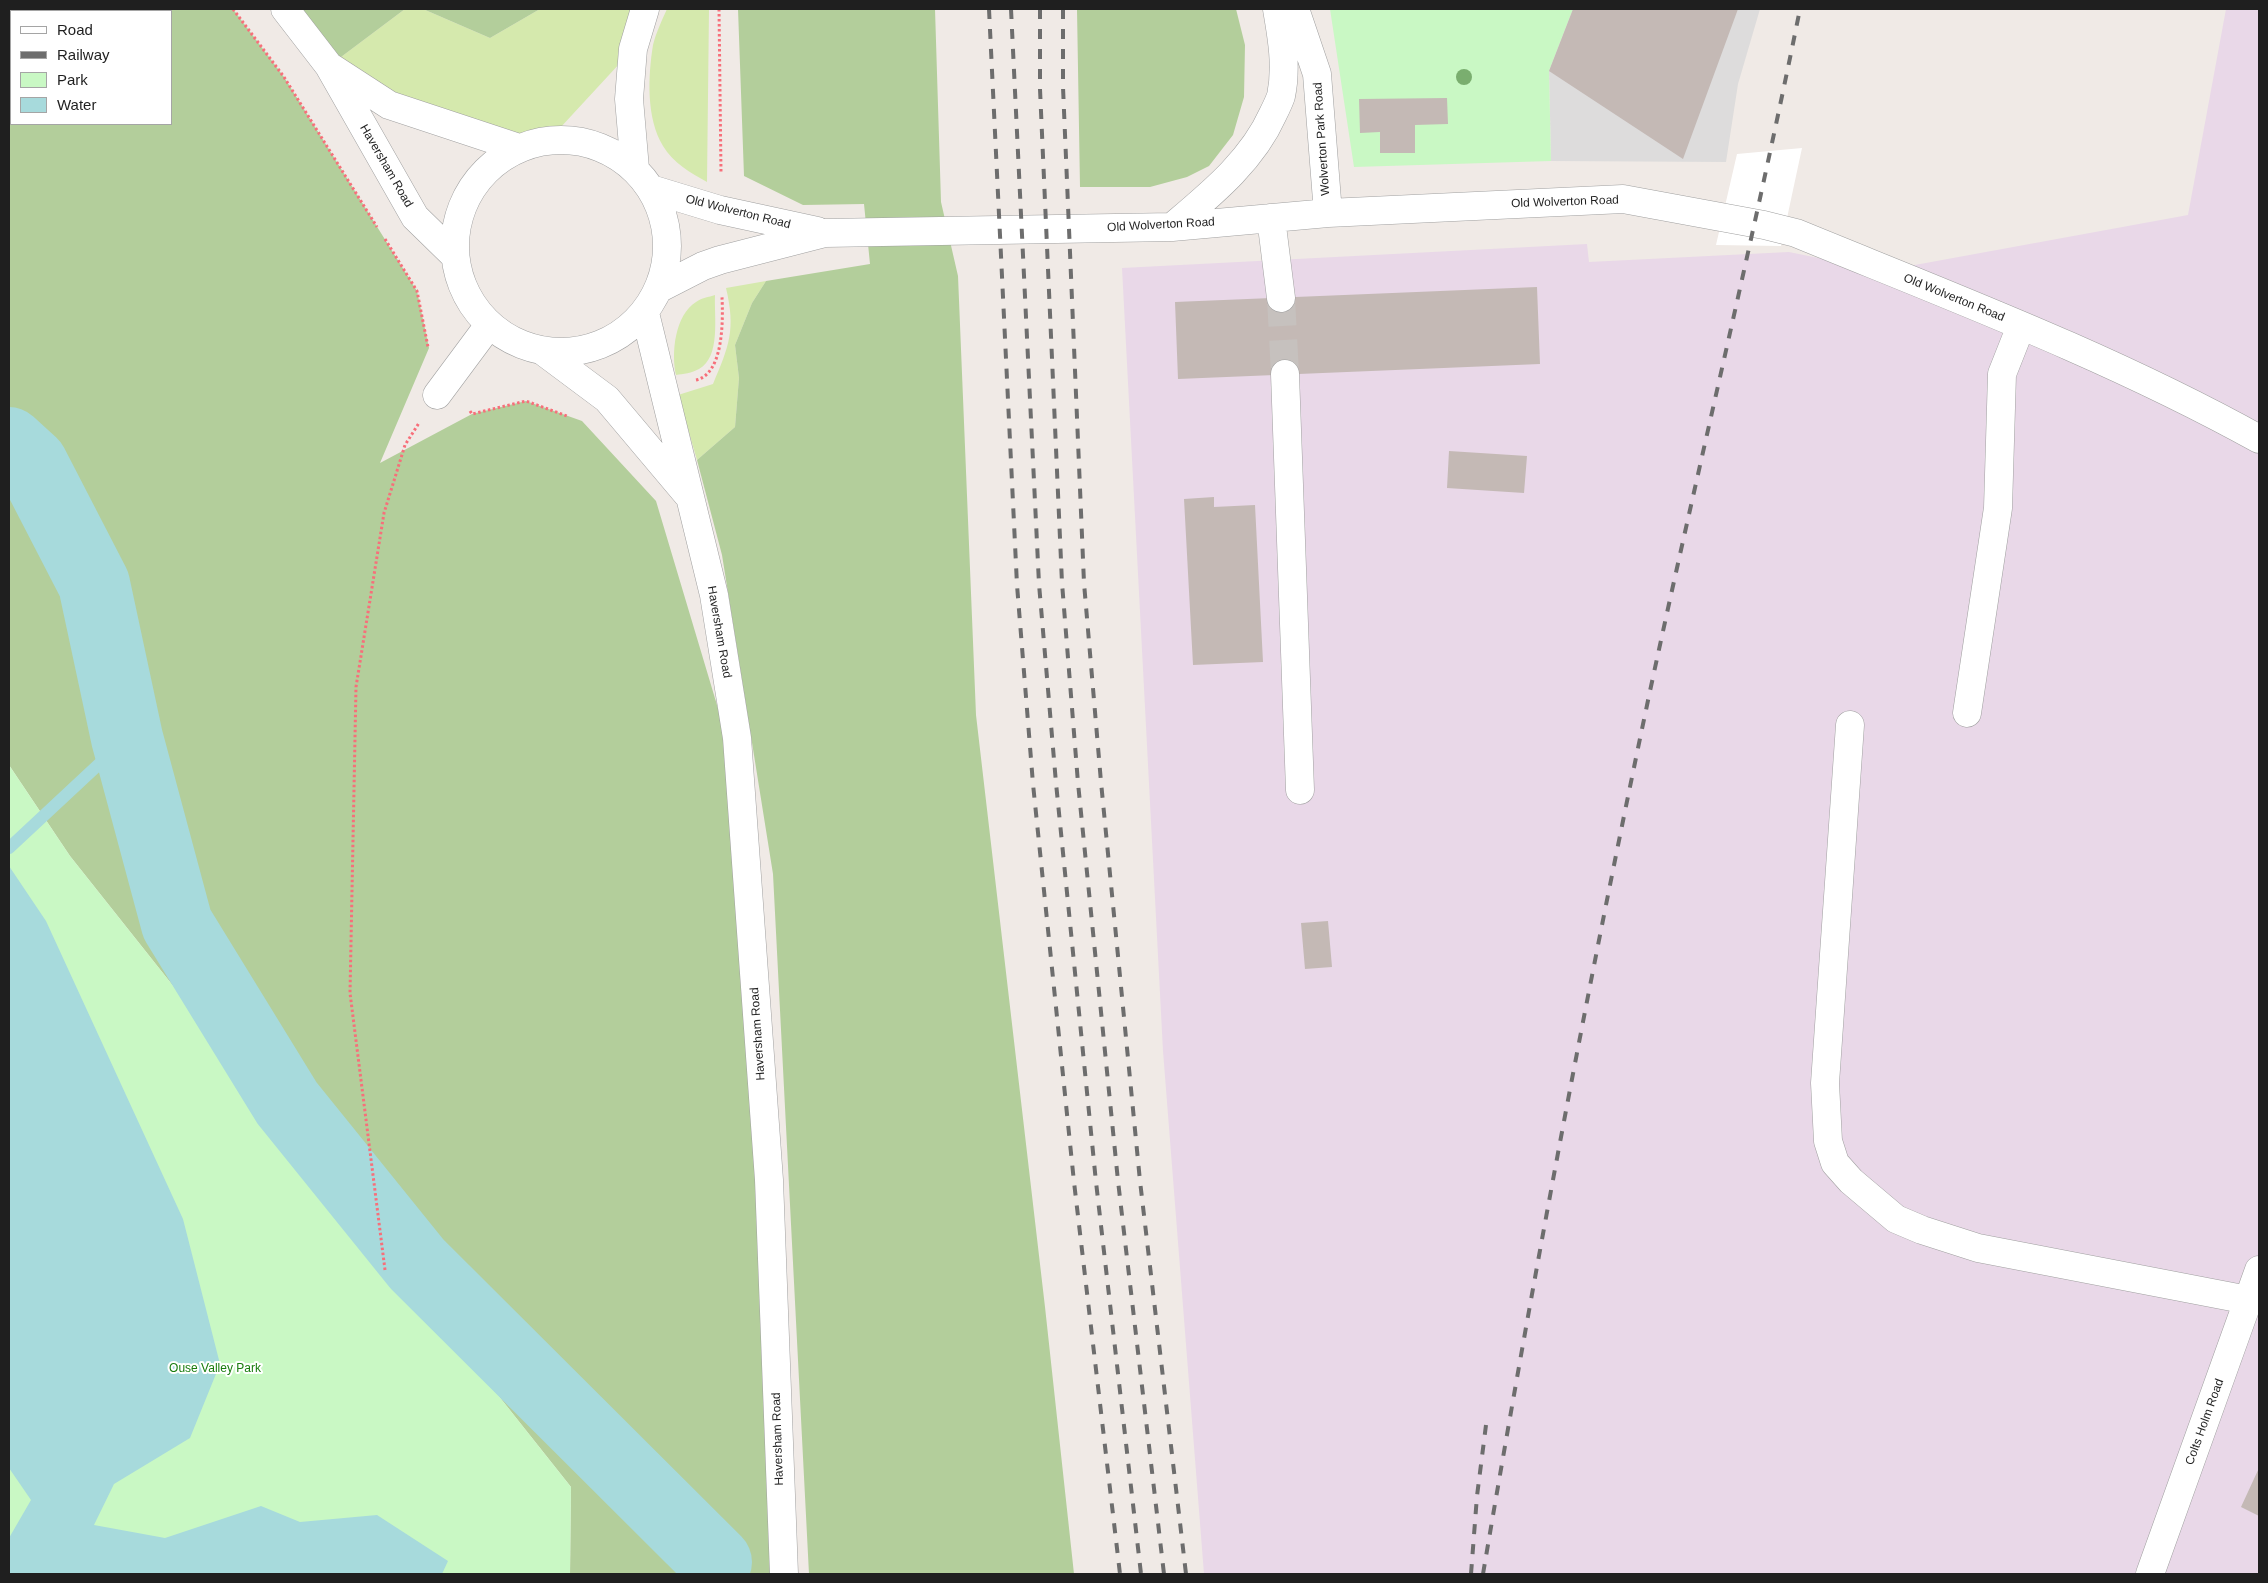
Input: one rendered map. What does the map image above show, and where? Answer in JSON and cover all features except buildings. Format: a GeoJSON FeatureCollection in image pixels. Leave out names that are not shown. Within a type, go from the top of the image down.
{"type":"FeatureCollection","features":[{"type":"Feature","properties":{"kind":"street","name":"Haversham Road"},"geometry":{"type":"LineString","coordinates":[[286,9],[329,66],[415,217],[455,256]]}},
{"type":"Feature","properties":{"kind":"street"},"geometry":{"type":"LineString","coordinates":[[643,179],[629,99],[633,49],[645,9]]}},
{"type":"Feature","properties":{"kind":"street"},"geometry":{"type":"LineString","coordinates":[[1172,227],[1246,159],[1268,126],[1280,97],[1283,70],[1284,52],[1277,9]]}},
{"type":"Feature","properties":{"kind":"street","name":"Wolverton Park Road"},"geometry":{"type":"LineString","coordinates":[[1295,9],[1317,74],[1328,213]]}},
{"type":"Feature","properties":{"kind":"street","name":"Haversham Road"},"geometry":{"type":"LineString","coordinates":[[329,66],[389,105],[519,148]]}},
{"type":"Feature","properties":{"kind":"street"},"geometry":{"type":"LineString","coordinates":[[544,352],[567,353],[589,349],[611,341],[630,329],[645,313],[660,288],[666,268],[668,248],[666,227],[661,207],[643,179],[609,152],[572,140],[548,141],[519,148],[500,159],[483,174],[470,192],[460,212],[455,233],[455,256],[459,275],[466,293],[476,310],[489,325],[515,342],[544,352],[581,378],[612,404],[691,499]]}},
{"type":"Feature","properties":{"kind":"street","name":"Old Wolverton Road"},"geometry":{"type":"LineString","coordinates":[[643,179],[720,210],[824,233]]}},
{"type":"Feature","properties":{"kind":"street","name":"Old Wolverton Road"},"geometry":{"type":"LineString","coordinates":[[660,288],[702,266],[745,252],[824,233],[1172,227],[1328,213],[1623,200],[1764,225],[1796,233],[2021,326],[2194,403],[2259,439]]}},
{"type":"Feature","properties":{"kind":"street"},"geometry":{"type":"LineString","coordinates":[[1271,218],[1281,298]]}},
{"type":"Feature","properties":{"kind":"street","name":"Haversham Road"},"geometry":{"type":"LineString","coordinates":[[645,313],[714,595],[737,738],[769,1180],[784,1574]]}},
{"type":"Feature","properties":{"kind":"street"},"geometry":{"type":"LineString","coordinates":[[442,388],[489,325]]}},
{"type":"Feature","properties":{"kind":"street"},"geometry":{"type":"LineString","coordinates":[[1967,713],[1998,508],[2002,374],[2021,326]]}},
{"type":"Feature","properties":{"kind":"street"},"geometry":{"type":"LineString","coordinates":[[1285,374],[1300,790]]}},
{"type":"Feature","properties":{"kind":"street"},"geometry":{"type":"LineString","coordinates":[[1850,724],[1825,1083],[1828,1140],[1835,1163],[1851,1181],[1896,1219],[1922,1230],[1978,1248],[2248,1300]]}},
{"type":"Feature","properties":{"kind":"street","name":"Colts Holm Road"},"geometry":{"type":"LineString","coordinates":[[2150,1574],[2259,1270]]}},
{"type":"Feature","properties":{"kind":"path"},"geometry":{"type":"LineString","coordinates":[[233,9],[284,77],[417,291],[429,348],[442,388],[472,414],[526,401],[573,418]]}},
{"type":"Feature","properties":{"kind":"path"},"geometry":{"type":"LineString","coordinates":[[385,1270],[350,993],[356,688],[384,513],[405,445],[442,388]]}},
{"type":"Feature","properties":{"kind":"shaded area"},"geometry":{"type":"Polygon","coordinates":[[[1573,9],[1760,9],[1738,84],[1726,162],[1551,161],[1549,71],[1573,9]]]}},
{"type":"Feature","properties":{"kind":"shaded area"},"geometry":{"type":"Polygon","coordinates":[[[2226,9],[2259,9],[2259,1574],[1204,1574],[1163,1051],[1122,268],[1587,244],[1589,262],[1789,252],[1882,271],[2188,215],[2226,9]]]}},
{"type":"Feature","properties":{"kind":"green space"},"geometry":{"type":"Polygon","coordinates":[[[9,9],[233,9],[284,77],[417,291],[429,348],[380,463],[472,414],[526,401],[582,421],[656,501],[740,782],[784,1574],[570,1574],[571,1487],[70,856],[9,765],[9,9]]]}},
{"type":"Feature","properties":{"kind":"green space"},"geometry":{"type":"Polygon","coordinates":[[[286,9],[405,9],[329,66],[286,9]]]}},
{"type":"Feature","properties":{"kind":"green space"},"geometry":{"type":"Polygon","coordinates":[[[405,9],[423,9],[490,38],[540,9],[645,9],[633,49],[548,141],[519,148],[329,66],[405,9]]]}},
{"type":"Feature","properties":{"kind":"green space"},"geometry":{"type":"Polygon","coordinates":[[[423,9],[540,9],[490,38],[423,9]]]}},
{"type":"Feature","properties":{"kind":"green space"},"geometry":{"type":"Polygon","coordinates":[[[667,9],[709,9],[707,182],[672,158],[657,135],[654,123],[649,83],[651,57],[656,36],[667,9]]]}},
{"type":"Feature","properties":{"kind":"green space"},"geometry":{"type":"Polygon","coordinates":[[[738,9],[935,9],[941,202],[958,276],[976,715],[1074,1574],[809,1574],[773,874],[722,555],[697,460],[735,427],[739,378],[735,345],[752,303],[766,281],[870,264],[864,204],[803,205],[744,176],[738,9]]]}},
{"type":"Feature","properties":{"kind":"green space"},"geometry":{"type":"Polygon","coordinates":[[[1077,9],[1236,9],[1245,45],[1244,97],[1233,135],[1209,166],[1187,177],[1150,187],[1080,187],[1077,9]]]}},
{"type":"Feature","properties":{"kind":"green space"},"geometry":{"type":"Polygon","coordinates":[[[1330,9],[1573,9],[1549,71],[1551,161],[1354,167],[1330,9]]]}},
{"type":"Feature","properties":{"kind":"green space"},"geometry":{"type":"Polygon","coordinates":[[[766,281],[752,303],[735,345],[739,378],[735,427],[697,460],[678,395],[713,384],[729,338],[730,315],[726,288],[766,281]]]}},
{"type":"Feature","properties":{"kind":"green space"},"geometry":{"type":"Polygon","coordinates":[[[715,295],[715,336],[711,355],[699,369],[676,375],[674,356],[676,335],[683,316],[698,301],[715,295]]]}},
{"type":"Feature","properties":{"kind":"green space","name":"Ouse Valley Park"},"geometry":{"type":"Polygon","coordinates":[[[9,765],[70,856],[571,1487],[570,1574],[9,1574],[9,765]]]}},
{"type":"Feature","properties":{"kind":"water"},"geometry":{"type":"Polygon","coordinates":[[[9,866],[46,921],[183,1219],[220,1364],[190,1438],[114,1484],[94,1525],[165,1538],[261,1506],[300,1522],[377,1515],[448,1561],[442,1574],[9,1574],[9,1538],[31,1500],[9,1468],[9,866]]]}},
{"type":"Feature","properties":{"kind":"pier"},"geometry":{"type":"Polygon","coordinates":[[[1802,148],[1781,246],[1716,245],[1737,154],[1802,148]]]}},
{"type":"Feature","properties":{"kind":"waterway"},"geometry":{"type":"LineString","coordinates":[[9,443],[32,464],[94,584],[127,738],[177,924],[287,1103],[417,1264],[716,1562]]}},
{"type":"Feature","properties":{"kind":"waterway"},"geometry":{"type":"LineString","coordinates":[[9,848],[127,738]]}},
{"type":"Feature","properties":{"kind":"tunnel"},"geometry":{"type":"LineString","coordinates":[[1281,298],[1285,374]]}},
{"type":"Feature","properties":{"kind":"railway"},"geometry":{"type":"LineString","coordinates":[[989,9],[1017,585],[1033,784],[1074,1182],[1120,1574]]}},
{"type":"Feature","properties":{"kind":"railway"},"geometry":{"type":"LineString","coordinates":[[1011,9],[1039,584],[1056,783],[1096,1182],[1141,1574]]}},
{"type":"Feature","properties":{"kind":"railway"},"geometry":{"type":"LineString","coordinates":[[1040,9],[1040,89],[1062,583],[1078,783],[1118,1181],[1164,1574]]}},
{"type":"Feature","properties":{"kind":"railway"},"geometry":{"type":"LineString","coordinates":[[1063,9],[1063,87],[1084,583],[1101,782],[1140,1181],[1186,1574]]}},
{"type":"Feature","properties":{"kind":"railway"},"geometry":{"type":"LineString","coordinates":[[1483,1574],[1562,1132],[1627,801],[1800,9]]}},
{"type":"Feature","properties":{"kind":"railway"},"geometry":{"type":"LineString","coordinates":[[1471,1574],[1477,1496],[1486,1425]]}}]}
